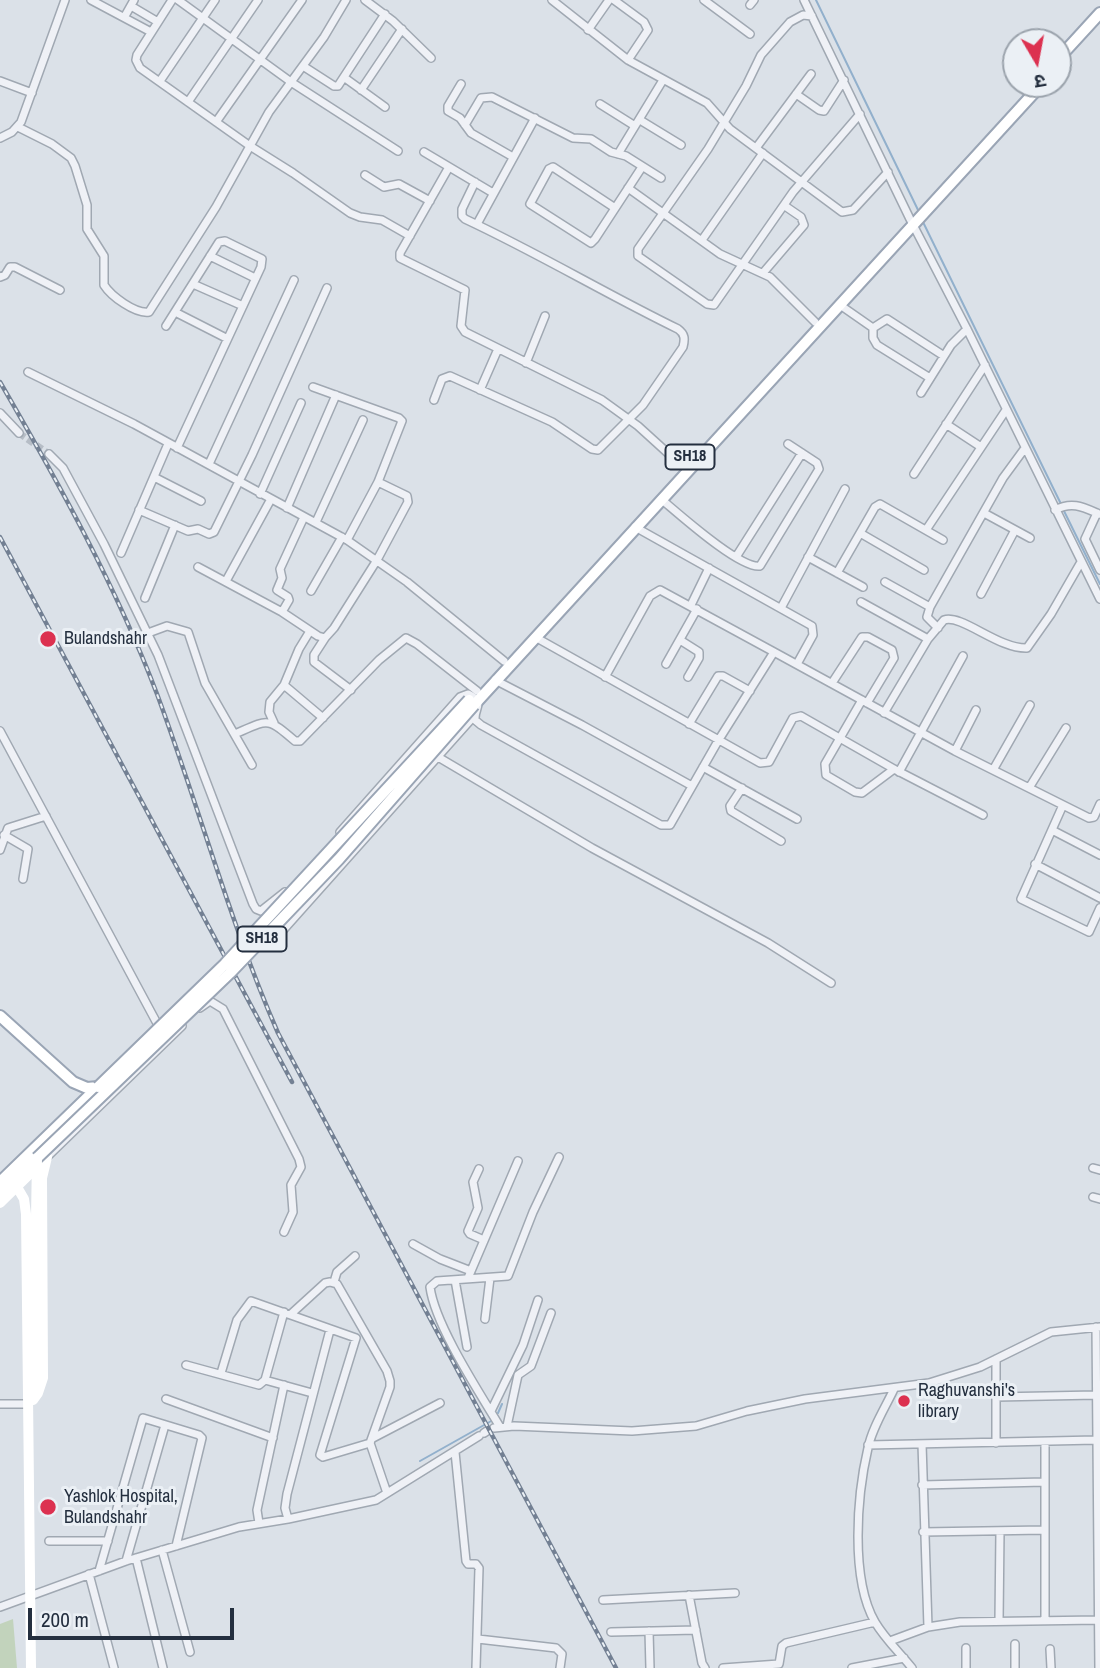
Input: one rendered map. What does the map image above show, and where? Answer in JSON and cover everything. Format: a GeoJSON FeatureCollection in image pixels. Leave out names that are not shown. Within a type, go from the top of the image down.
{"type":"FeatureCollection","features":[{"type":"Feature","properties":{"kind":"main road"},"geometry":{"type":"LineString","coordinates":[[1072,44],[1100,13]]}},
{"type":"Feature","properties":{"kind":"main road"},"geometry":{"type":"LineString","coordinates":[[1072,52],[1100,21]]}},
{"type":"Feature","properties":{"kind":"main road","name":"SH18"},"geometry":{"type":"LineString","coordinates":[[98,1087],[234,954],[495,680],[839,305],[1022,98]]}},
{"type":"Feature","properties":{"kind":"main road","name":"SH18"},"geometry":{"type":"LineString","coordinates":[[42,1158],[230,973],[339,859],[474,701],[504,661],[815,322],[1029,98]]}},
{"type":"Feature","properties":{"kind":"main road"},"geometry":{"type":"LineString","coordinates":[[0,1016],[73,1082],[88,1088],[98,1087]]}},
{"type":"Feature","properties":{"kind":"main road"},"geometry":{"type":"LineString","coordinates":[[0,1182],[98,1087]]}},
{"type":"Feature","properties":{"kind":"main road"},"geometry":{"type":"LineString","coordinates":[[0,1194],[42,1158]]}},
{"type":"Feature","properties":{"kind":"street"},"geometry":{"type":"LineString","coordinates":[[0,138],[18,127],[65,0]]}},
{"type":"Feature","properties":{"kind":"street"},"geometry":{"type":"LineString","coordinates":[[91,0],[151,32]]}},
{"type":"Feature","properties":{"kind":"street"},"geometry":{"type":"LineString","coordinates":[[172,0],[136,60],[140,68],[350,213],[382,220],[410,236]]}},
{"type":"Feature","properties":{"kind":"street"},"geometry":{"type":"LineString","coordinates":[[178,0],[291,82],[398,151]]}},
{"type":"Feature","properties":{"kind":"street"},"geometry":{"type":"LineString","coordinates":[[160,81],[215,0]]}},
{"type":"Feature","properties":{"kind":"street"},"geometry":{"type":"LineString","coordinates":[[188,102],[258,0]]}},
{"type":"Feature","properties":{"kind":"street"},"geometry":{"type":"LineString","coordinates":[[216,122],[302,0]]}},
{"type":"Feature","properties":{"kind":"street"},"geometry":{"type":"LineString","coordinates":[[18,127],[46,139],[71,158],[87,205],[88,229],[104,256],[104,285],[116,296],[146,313],[151,310],[199,235],[269,112],[346,0]]}},
{"type":"Feature","properties":{"kind":"street"},"geometry":{"type":"LineString","coordinates":[[365,0],[385,14],[431,58]]}},
{"type":"Feature","properties":{"kind":"street"},"geometry":{"type":"LineString","coordinates":[[552,0],[628,60],[707,103],[723,122],[838,210],[847,213],[853,210],[888,172]]}},
{"type":"Feature","properties":{"kind":"street"},"geometry":{"type":"LineString","coordinates":[[588,30],[612,0],[643,22],[649,30],[628,60]]}},
{"type":"Feature","properties":{"kind":"street"},"geometry":{"type":"LineString","coordinates":[[704,0],[750,34]]}},
{"type":"Feature","properties":{"kind":"street"},"geometry":{"type":"LineString","coordinates":[[804,0],[888,172],[916,217],[1025,448],[1060,508],[1100,599]]}},
{"type":"Feature","properties":{"kind":"street"},"geometry":{"type":"LineString","coordinates":[[125,16],[132,3],[158,22]]}},
{"type":"Feature","properties":{"kind":"street"},"geometry":{"type":"LineString","coordinates":[[303,66],[338,86],[385,14]]}},
{"type":"Feature","properties":{"kind":"street"},"geometry":{"type":"LineString","coordinates":[[812,16],[803,15],[790,22],[761,55],[746,86],[708,149],[638,249],[638,256],[707,304],[716,303],[802,181],[860,114]]}},
{"type":"Feature","properties":{"kind":"street"},"geometry":{"type":"LineString","coordinates":[[361,90],[402,29]]}},
{"type":"Feature","properties":{"kind":"street"},"geometry":{"type":"LineString","coordinates":[[702,240],[811,74]]}},
{"type":"Feature","properties":{"kind":"street"},"geometry":{"type":"LineString","coordinates":[[345,78],[385,107]]}},
{"type":"Feature","properties":{"kind":"street"},"geometry":{"type":"LineString","coordinates":[[618,154],[663,80]]}},
{"type":"Feature","properties":{"kind":"street"},"geometry":{"type":"LineString","coordinates":[[796,94],[824,111],[844,80]]}},
{"type":"Feature","properties":{"kind":"street"},"geometry":{"type":"LineString","coordinates":[[0,81],[32,93]]}},
{"type":"Feature","properties":{"kind":"street"},"geometry":{"type":"LineString","coordinates":[[461,84],[447,108],[450,113],[460,118],[471,133],[513,157]]}},
{"type":"Feature","properties":{"kind":"street"},"geometry":{"type":"LineString","coordinates":[[465,125],[477,102],[487,96],[573,138],[591,139],[661,178]]}},
{"type":"Feature","properties":{"kind":"street"},"geometry":{"type":"LineString","coordinates":[[600,104],[681,145]]}},
{"type":"Feature","properties":{"kind":"street"},"geometry":{"type":"LineString","coordinates":[[477,224],[535,118]]}},
{"type":"Feature","properties":{"kind":"street"},"geometry":{"type":"LineString","coordinates":[[424,152],[493,193]]}},
{"type":"Feature","properties":{"kind":"street"},"geometry":{"type":"LineString","coordinates":[[449,167],[400,253],[401,258],[462,287],[466,295],[462,330],[602,400],[630,419],[682,466]]}},
{"type":"Feature","properties":{"kind":"street"},"geometry":{"type":"LineString","coordinates":[[615,208],[553,167],[530,204],[591,243],[615,208],[642,167]]}},
{"type":"Feature","properties":{"kind":"street"},"geometry":{"type":"LineString","coordinates":[[365,175],[384,187],[402,185],[430,201]]}},
{"type":"Feature","properties":{"kind":"street"},"geometry":{"type":"LineString","coordinates":[[434,400],[442,379],[447,376],[552,422],[595,450],[602,448],[630,419],[683,347],[684,334],[678,329],[610,295],[558,264],[465,219],[461,213],[475,182]]}},
{"type":"Feature","properties":{"kind":"street"},"geometry":{"type":"LineString","coordinates":[[628,188],[720,254],[770,277],[815,322]]}},
{"type":"Feature","properties":{"kind":"street"},"geometry":{"type":"LineString","coordinates":[[763,273],[804,225],[801,217],[785,206]]}},
{"type":"Feature","properties":{"kind":"street"},"geometry":{"type":"LineString","coordinates":[[166,326],[222,240],[259,257],[262,263],[256,278],[177,448]]}},
{"type":"Feature","properties":{"kind":"street"},"geometry":{"type":"LineString","coordinates":[[210,256],[256,278]]}},
{"type":"Feature","properties":{"kind":"street"},"geometry":{"type":"LineString","coordinates":[[0,277],[5,275],[10,267],[15,267],[60,290]]}},
{"type":"Feature","properties":{"kind":"street"},"geometry":{"type":"LineString","coordinates":[[209,464],[294,281]]}},
{"type":"Feature","properties":{"kind":"street"},"geometry":{"type":"LineString","coordinates":[[193,284],[243,306]]}},
{"type":"Feature","properties":{"kind":"street"},"geometry":{"type":"LineString","coordinates":[[139,510],[188,531],[198,529],[212,534],[239,482],[327,288]]}},
{"type":"Feature","properties":{"kind":"street"},"geometry":{"type":"LineString","coordinates":[[839,305],[873,328]]}},
{"type":"Feature","properties":{"kind":"street"},"geometry":{"type":"LineString","coordinates":[[175,312],[226,338]]}},
{"type":"Feature","properties":{"kind":"street"},"geometry":{"type":"LineString","coordinates":[[526,363],[545,316]]}},
{"type":"Feature","properties":{"kind":"street"},"geometry":{"type":"LineString","coordinates":[[873,328],[887,319],[944,356]]}},
{"type":"Feature","properties":{"kind":"street"},"geometry":{"type":"LineString","coordinates":[[873,328],[873,338],[877,345],[930,378]]}},
{"type":"Feature","properties":{"kind":"street"},"geometry":{"type":"LineString","coordinates":[[921,393],[944,356],[958,337],[967,330]]}},
{"type":"Feature","properties":{"kind":"street"},"geometry":{"type":"LineString","coordinates":[[480,390],[498,349]]}},
{"type":"Feature","properties":{"kind":"street"},"geometry":{"type":"LineString","coordinates":[[914,474],[985,365]]}},
{"type":"Feature","properties":{"kind":"street"},"geometry":{"type":"LineString","coordinates":[[29,372],[134,424],[345,538],[448,614],[504,661]]}},
{"type":"Feature","properties":{"kind":"street"},"geometry":{"type":"LineString","coordinates":[[312,591],[378,482],[402,421],[313,387]]}},
{"type":"Feature","properties":{"kind":"street"},"geometry":{"type":"LineString","coordinates":[[287,508],[336,395]]}},
{"type":"Feature","properties":{"kind":"street"},"geometry":{"type":"LineString","coordinates":[[260,494],[301,403]]}},
{"type":"Feature","properties":{"kind":"street"},"geometry":{"type":"LineString","coordinates":[[926,530],[1006,410]]}},
{"type":"Feature","properties":{"kind":"street"},"geometry":{"type":"LineString","coordinates":[[0,413],[19,433]]}},
{"type":"Feature","properties":{"kind":"street"},"geometry":{"type":"LineString","coordinates":[[316,522],[363,420]]}},
{"type":"Feature","properties":{"kind":"street"},"geometry":{"type":"LineString","coordinates":[[946,424],[981,447]]}},
{"type":"Feature","properties":{"kind":"street"},"geometry":{"type":"LineString","coordinates":[[121,553],[168,444]]}},
{"type":"Feature","properties":{"kind":"street"},"geometry":{"type":"LineString","coordinates":[[661,499],[717,545],[757,567],[763,563],[818,472],[817,463],[788,444]]}},
{"type":"Feature","properties":{"kind":"street"},"geometry":{"type":"LineString","coordinates":[[937,628],[927,617],[930,607],[1011,465],[1025,448]]}},
{"type":"Feature","properties":{"kind":"street"},"geometry":{"type":"LineString","coordinates":[[736,557],[802,453]]}},
{"type":"Feature","properties":{"kind":"street"},"geometry":{"type":"LineString","coordinates":[[49,454],[63,468],[148,633],[253,904],[261,911],[292,885],[460,696],[468,694],[474,701],[477,723],[661,825],[673,822],[718,741],[774,652]]}},
{"type":"Feature","properties":{"kind":"street"},"geometry":{"type":"LineString","coordinates":[[154,477],[201,502]]}},
{"type":"Feature","properties":{"kind":"street"},"geometry":{"type":"LineString","coordinates":[[351,690],[314,662],[314,655],[377,560],[409,499],[378,482]]}},
{"type":"Feature","properties":{"kind":"street"},"geometry":{"type":"LineString","coordinates":[[781,608],[845,489]]}},
{"type":"Feature","properties":{"kind":"street"},"geometry":{"type":"LineString","coordinates":[[226,582],[271,499]]}},
{"type":"Feature","properties":{"kind":"street"},"geometry":{"type":"LineString","coordinates":[[837,573],[875,507],[880,504],[943,540]]}},
{"type":"Feature","properties":{"kind":"street"},"geometry":{"type":"LineString","coordinates":[[1060,508],[1084,507],[1098,514],[1085,539],[1100,570]]}},
{"type":"Feature","properties":{"kind":"street"},"geometry":{"type":"LineString","coordinates":[[985,513],[1030,538]]}},
{"type":"Feature","properties":{"kind":"street"},"geometry":{"type":"LineString","coordinates":[[282,612],[289,600],[276,590],[282,578],[280,569],[304,517]]}},
{"type":"Feature","properties":{"kind":"street"},"geometry":{"type":"LineString","coordinates":[[145,598],[175,525]]}},
{"type":"Feature","properties":{"kind":"street"},"geometry":{"type":"LineString","coordinates":[[635,527],[809,623],[814,630],[797,664]]}},
{"type":"Feature","properties":{"kind":"street"},"geometry":{"type":"LineString","coordinates":[[981,594],[1016,530]]}},
{"type":"Feature","properties":{"kind":"street"},"geometry":{"type":"LineString","coordinates":[[860,533],[924,570]]}},
{"type":"Feature","properties":{"kind":"street"},"geometry":{"type":"LineString","coordinates":[[808,557],[863,587]]}},
{"type":"Feature","properties":{"kind":"street"},"geometry":{"type":"LineString","coordinates":[[884,713],[928,639],[944,620],[957,618],[998,642],[1027,648],[1082,562]]}},
{"type":"Feature","properties":{"kind":"street"},"geometry":{"type":"LineString","coordinates":[[198,567],[325,638]]}},
{"type":"Feature","properties":{"kind":"street"},"geometry":{"type":"LineString","coordinates":[[666,664],[680,640],[709,568]]}},
{"type":"Feature","properties":{"kind":"street"},"geometry":{"type":"LineString","coordinates":[[885,582],[930,607]]}},
{"type":"Feature","properties":{"kind":"street"},"geometry":{"type":"LineString","coordinates":[[605,677],[654,592],[664,591],[954,751],[1063,805],[1091,818],[1100,804]]}},
{"type":"Feature","properties":{"kind":"street"},"geometry":{"type":"LineString","coordinates":[[861,602],[928,639]]}},
{"type":"Feature","properties":{"kind":"street"},"geometry":{"type":"LineString","coordinates":[[148,633],[167,626],[188,632],[205,683],[252,765]]}},
{"type":"Feature","properties":{"kind":"street"},"geometry":{"type":"LineString","coordinates":[[310,631],[299,649],[284,685],[268,707],[274,723],[298,742],[379,660],[406,638],[417,644],[474,701]]}},
{"type":"Feature","properties":{"kind":"street"},"geometry":{"type":"LineString","coordinates":[[535,637],[763,764],[769,762],[793,718],[801,716],[983,815]]}},
{"type":"Feature","properties":{"kind":"street"},"geometry":{"type":"LineString","coordinates":[[832,683],[862,637],[868,637],[892,650],[894,658],[839,737],[825,764],[824,770],[830,779],[862,793],[897,770],[963,656]]}},
{"type":"Feature","properties":{"kind":"street"},"geometry":{"type":"LineString","coordinates":[[680,640],[699,652],[688,677]]}},
{"type":"Feature","properties":{"kind":"street"},"geometry":{"type":"LineString","coordinates":[[689,724],[719,676],[750,691]]}},
{"type":"Feature","properties":{"kind":"street"},"geometry":{"type":"LineString","coordinates":[[495,680],[692,786]]}},
{"type":"Feature","properties":{"kind":"street"},"geometry":{"type":"LineString","coordinates":[[284,685],[323,718]]}},
{"type":"Feature","properties":{"kind":"street"},"geometry":{"type":"LineString","coordinates":[[269,946],[438,757],[474,701]]}},
{"type":"Feature","properties":{"kind":"street"},"geometry":{"type":"LineString","coordinates":[[993,770],[1030,705]]}},
{"type":"Feature","properties":{"kind":"street"},"geometry":{"type":"LineString","coordinates":[[954,751],[976,710]]}},
{"type":"Feature","properties":{"kind":"street"},"geometry":{"type":"LineString","coordinates":[[236,734],[257,725],[274,723]]}},
{"type":"Feature","properties":{"kind":"street"},"geometry":{"type":"LineString","coordinates":[[1029,788],[1066,728]]}},
{"type":"Feature","properties":{"kind":"street"},"geometry":{"type":"LineString","coordinates":[[0,731],[159,1027]]}},
{"type":"Feature","properties":{"kind":"street"},"geometry":{"type":"LineString","coordinates":[[438,757],[592,848],[768,943],[831,982]]}},
{"type":"Feature","properties":{"kind":"street"},"geometry":{"type":"LineString","coordinates":[[703,767],[797,818]]}},
{"type":"Feature","properties":{"kind":"street"},"geometry":{"type":"LineString","coordinates":[[742,788],[730,806],[732,811],[780,841]]}},
{"type":"Feature","properties":{"kind":"street"},"geometry":{"type":"LineString","coordinates":[[1063,805],[1021,900],[1089,932],[1100,908]]}},
{"type":"Feature","properties":{"kind":"street"},"geometry":{"type":"LineString","coordinates":[[0,850],[4,835],[13,825],[46,816]]}},
{"type":"Feature","properties":{"kind":"street"},"geometry":{"type":"LineString","coordinates":[[1052,830],[1100,855]]}},
{"type":"Feature","properties":{"kind":"street"},"geometry":{"type":"LineString","coordinates":[[4,835],[28,849],[23,879]]}},
{"type":"Feature","properties":{"kind":"street"},"geometry":{"type":"LineString","coordinates":[[1035,864],[1100,898]]}},
{"type":"Feature","properties":{"kind":"street"},"geometry":{"type":"LineString","coordinates":[[0,1203],[42,1158],[204,1003],[214,1002],[223,1009],[301,1164],[291,1185],[293,1212],[284,1232]]}},
{"type":"Feature","properties":{"kind":"street"},"geometry":{"type":"LineString","coordinates":[[413,1244],[469,1275],[490,1278],[508,1276],[533,1212],[559,1157]]}},
{"type":"Feature","properties":{"kind":"street"},"geometry":{"type":"LineString","coordinates":[[31,1399],[42,1158]]}},
{"type":"Feature","properties":{"kind":"street"},"geometry":{"type":"LineString","coordinates":[[492,1430],[491,1411],[447,1334],[430,1290],[434,1282],[455,1280],[469,1275],[519,1161]]}},
{"type":"Feature","properties":{"kind":"street"},"geometry":{"type":"LineString","coordinates":[[480,1169],[473,1182],[478,1208],[468,1231],[484,1240]]}},
{"type":"Feature","properties":{"kind":"street"},"geometry":{"type":"LineString","coordinates":[[17,1187],[24,1199],[26,1214],[37,1668]]}},
{"type":"Feature","properties":{"kind":"street"},"geometry":{"type":"LineString","coordinates":[[334,1282],[337,1272],[355,1256]]}},
{"type":"Feature","properties":{"kind":"street"},"geometry":{"type":"LineString","coordinates":[[485,1319],[490,1278]]}},
{"type":"Feature","properties":{"kind":"street"},"geometry":{"type":"LineString","coordinates":[[455,1280],[467,1347]]}},
{"type":"Feature","properties":{"kind":"street"},"geometry":{"type":"LineString","coordinates":[[186,1365],[259,1385],[265,1380],[288,1313],[326,1283],[334,1282],[341,1288],[389,1376],[390,1387],[371,1440],[387,1493]]}},
{"type":"Feature","properties":{"kind":"street"},"geometry":{"type":"LineString","coordinates":[[491,1411],[518,1356],[538,1300]]}},
{"type":"Feature","properties":{"kind":"street"},"geometry":{"type":"LineString","coordinates":[[221,1373],[237,1320],[250,1303],[256,1301],[356,1338],[320,1455],[323,1457],[371,1440],[440,1404]]}},
{"type":"Feature","properties":{"kind":"street"},"geometry":{"type":"LineString","coordinates":[[492,1430],[518,1375],[531,1366],[551,1313]]}},
{"type":"Feature","properties":{"kind":"street"},"geometry":{"type":"LineString","coordinates":[[0,1607],[258,1516],[288,1519],[364,1504],[492,1430],[668,1430],[716,1422],[747,1411],[805,1399],[894,1389],[957,1375],[1051,1332],[1098,1327],[1096,1440],[1099,1668]]}},
{"type":"Feature","properties":{"kind":"street"},"geometry":{"type":"LineString","coordinates":[[288,1519],[285,1508],[287,1494],[330,1330]]}},
{"type":"Feature","properties":{"kind":"street"},"geometry":{"type":"LineString","coordinates":[[996,1359],[996,1443]]}},
{"type":"Feature","properties":{"kind":"street"},"geometry":{"type":"LineString","coordinates":[[265,1380],[312,1393]]}},
{"type":"Feature","properties":{"kind":"street"},"geometry":{"type":"LineString","coordinates":[[258,1516],[284,1385]]}},
{"type":"Feature","properties":{"kind":"street"},"geometry":{"type":"LineString","coordinates":[[894,1389],[868,1445],[860,1506],[860,1566],[866,1597],[875,1622],[912,1668]]}},
{"type":"Feature","properties":{"kind":"street"},"geometry":{"type":"LineString","coordinates":[[996,1397],[1096,1395]]}},
{"type":"Feature","properties":{"kind":"street"},"geometry":{"type":"LineString","coordinates":[[0,1404],[31,1399]]}},
{"type":"Feature","properties":{"kind":"street"},"geometry":{"type":"LineString","coordinates":[[166,1399],[273,1438]]}},
{"type":"Feature","properties":{"kind":"street"},"geometry":{"type":"LineString","coordinates":[[99,1571],[141,1420],[145,1418],[199,1435],[203,1440],[176,1546]]}},
{"type":"Feature","properties":{"kind":"street"},"geometry":{"type":"LineString","coordinates":[[126,1561],[165,1424]]}},
{"type":"Feature","properties":{"kind":"street"},"geometry":{"type":"LineString","coordinates":[[868,1445],[1096,1440]]}},
{"type":"Feature","properties":{"kind":"street"},"geometry":{"type":"LineString","coordinates":[[1045,1442],[1045,1621]]}},
{"type":"Feature","properties":{"kind":"street"},"geometry":{"type":"LineString","coordinates":[[922,1444],[928,1627]]}},
{"type":"Feature","properties":{"kind":"street"},"geometry":{"type":"LineString","coordinates":[[455,1452],[466,1561],[479,1568],[476,1668]]}},
{"type":"Feature","properties":{"kind":"street"},"geometry":{"type":"LineString","coordinates":[[922,1485],[1044,1482]]}},
{"type":"Feature","properties":{"kind":"street"},"geometry":{"type":"LineString","coordinates":[[923,1532],[1044,1530]]}},
{"type":"Feature","properties":{"kind":"street"},"geometry":{"type":"LineString","coordinates":[[999,1621],[1000,1531]]}},
{"type":"Feature","properties":{"kind":"street"},"geometry":{"type":"LineString","coordinates":[[49,1541],[108,1541]]}},
{"type":"Feature","properties":{"kind":"street"},"geometry":{"type":"LineString","coordinates":[[162,1550],[190,1652]]}},
{"type":"Feature","properties":{"kind":"street"},"geometry":{"type":"LineString","coordinates":[[136,1558],[163,1668]]}},
{"type":"Feature","properties":{"kind":"street"},"geometry":{"type":"LineString","coordinates":[[89,1574],[114,1668]]}},
{"type":"Feature","properties":{"kind":"street"},"geometry":{"type":"LineString","coordinates":[[603,1600],[735,1593]]}},
{"type":"Feature","properties":{"kind":"street"},"geometry":{"type":"LineString","coordinates":[[31,1668],[34,1594]]}},
{"type":"Feature","properties":{"kind":"street"},"geometry":{"type":"LineString","coordinates":[[689,1595],[705,1668]]}},
{"type":"Feature","properties":{"kind":"street"},"geometry":{"type":"LineString","coordinates":[[890,1641],[928,1627],[999,1621],[1099,1620]]}},
{"type":"Feature","properties":{"kind":"street"},"geometry":{"type":"LineString","coordinates":[[723,1668],[777,1665],[782,1660],[782,1646],[786,1643],[875,1622]]}},
{"type":"Feature","properties":{"kind":"street"},"geometry":{"type":"LineString","coordinates":[[611,1632],[696,1630]]}},
{"type":"Feature","properties":{"kind":"street"},"geometry":{"type":"LineString","coordinates":[[649,1631],[650,1668]]}},
{"type":"Feature","properties":{"kind":"street"},"geometry":{"type":"LineString","coordinates":[[478,1639],[556,1648],[562,1654],[560,1668]]}},
{"type":"Feature","properties":{"kind":"street"},"geometry":{"type":"LineString","coordinates":[[1015,1644],[1015,1668]]}},
{"type":"Feature","properties":{"kind":"street"},"geometry":{"type":"LineString","coordinates":[[966,1648],[966,1668]]}},
{"type":"Feature","properties":{"kind":"street"},"geometry":{"type":"LineString","coordinates":[[1050,1649],[1051,1668]]}},
{"type":"Feature","properties":{"kind":"street"},"geometry":{"type":"LineString","coordinates":[[852,1668],[904,1658]]}},
{"type":"Feature","properties":{"kind":"green space"},"geometry":{"type":"Polygon","coordinates":[[[13,1619],[17,1668],[0,1668],[0,1624],[13,1619]]]}},
{"type":"Feature","properties":{"kind":"waterway"},"geometry":{"type":"LineString","coordinates":[[816,0],[919,212]]}},
{"type":"Feature","properties":{"kind":"waterway"},"geometry":{"type":"LineString","coordinates":[[922,220],[1061,504]]}},
{"type":"Feature","properties":{"kind":"waterway"},"geometry":{"type":"LineString","coordinates":[[1063,509],[1100,584]]}},
{"type":"Feature","properties":{"kind":"waterway"},"geometry":{"type":"LineString","coordinates":[[498,1413],[502,1404]]}},
{"type":"Feature","properties":{"kind":"waterway"},"geometry":{"type":"LineString","coordinates":[[420,1461],[493,1420]]}},
{"type":"Feature","properties":{"kind":"tunnel"},"geometry":{"type":"LineString","coordinates":[[19,433],[49,454]]}},
{"type":"Feature","properties":{"kind":"railway"},"geometry":{"type":"LineString","coordinates":[[0,382],[85,535],[141,654],[245,950],[278,1033],[616,1668]]}},
{"type":"Feature","properties":{"kind":"railway"},"geometry":{"type":"LineString","coordinates":[[0,537],[292,1082]]}},
{"type":"Feature","properties":{"kind":"place","name":"Bulandshahr"},"geometry":{"type":"Point","coordinates":[48,639]}},
{"type":"Feature","properties":{"kind":"place","name":"Raghuvanshi's library"},"geometry":{"type":"Point","coordinates":[904,1401]}},
{"type":"Feature","properties":{"kind":"place","name":"Yashlok Hospital, Bulandshahr"},"geometry":{"type":"Point","coordinates":[48,1507]}}]}
